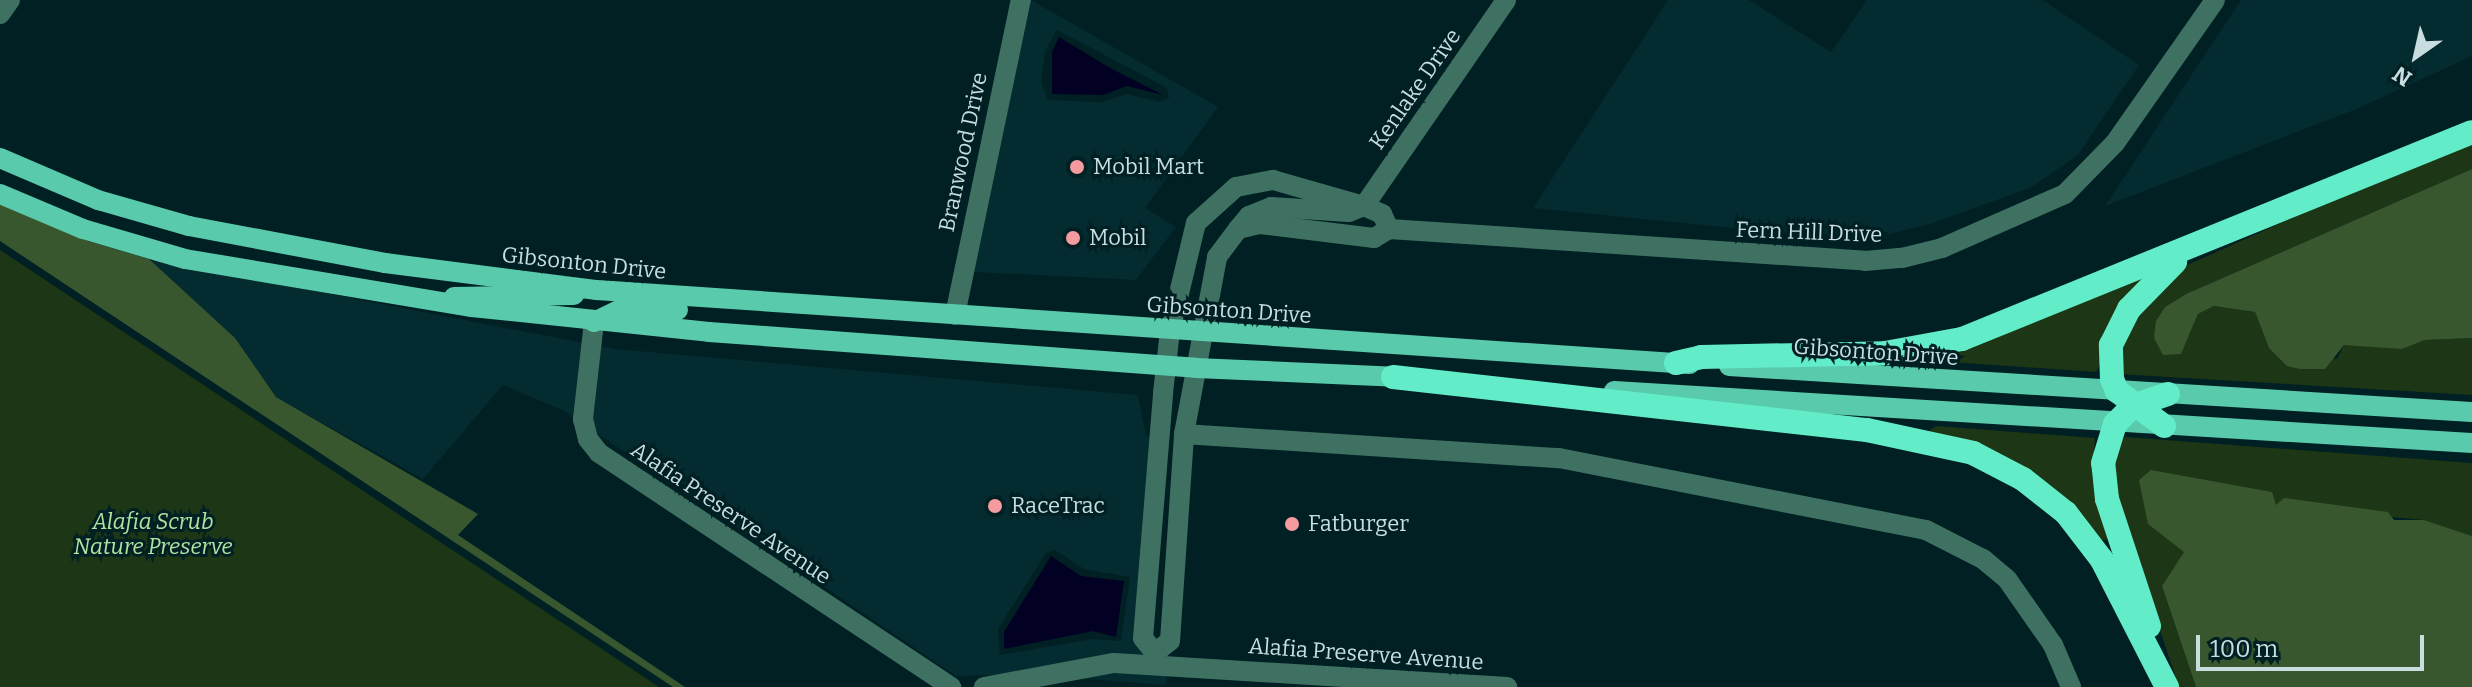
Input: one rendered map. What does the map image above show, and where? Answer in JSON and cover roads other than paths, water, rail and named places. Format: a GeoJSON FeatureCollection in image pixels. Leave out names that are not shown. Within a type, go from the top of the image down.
{"type":"FeatureCollection","features":[{"type":"Feature","properties":{"kind":"highway"},"geometry":{"type":"LineString","coordinates":[[1676,363],[1701,357],[1885,353],[1933,347],[2190,250],[2472,132]]}},
{"type":"Feature","properties":{"kind":"highway"},"geometry":{"type":"LineString","coordinates":[[2164,426],[2125,398],[2110,365],[2118,328],[2156,277],[2190,250]]}},
{"type":"Feature","properties":{"kind":"highway"},"geometry":{"type":"LineString","coordinates":[[1393,377],[1867,430],[1973,453],[2023,479],[2066,513],[2102,560],[2168,687]]}},
{"type":"Feature","properties":{"kind":"highway"},"geometry":{"type":"LineString","coordinates":[[2125,398],[2168,394]]}},
{"type":"Feature","properties":{"kind":"highway"},"geometry":{"type":"LineString","coordinates":[[2125,398],[2103,463],[2107,499],[2168,687]]}},
{"type":"Feature","properties":{"kind":"main road","name":"Gibsonton Drive"},"geometry":{"type":"LineString","coordinates":[[0,158],[98,200],[189,226],[385,263],[597,290],[1205,334],[1676,363],[2125,398]]}},
{"type":"Feature","properties":{"kind":"main road"},"geometry":{"type":"LineString","coordinates":[[0,194],[83,229],[159,252],[426,301],[594,322],[1166,363],[1196,368],[1393,377],[2115,424],[2472,443]]}},
{"type":"Feature","properties":{"kind":"main road"},"geometry":{"type":"LineString","coordinates":[[426,301],[487,293],[555,299],[597,290]]}},
{"type":"Feature","properties":{"kind":"main road"},"geometry":{"type":"LineString","coordinates":[[594,322],[623,308],[735,312],[793,305]]}},
{"type":"Feature","properties":{"kind":"main road"},"geometry":{"type":"LineString","coordinates":[[2168,394],[2472,412]]}},
{"type":"Feature","properties":{"kind":"street"},"geometry":{"type":"LineString","coordinates":[[0,14],[10,0]]}},
{"type":"Feature","properties":{"kind":"street","name":"Branwood Drive"},"geometry":{"type":"LineString","coordinates":[[955,315],[1021,0]]}},
{"type":"Feature","properties":{"kind":"street","name":"Kenlake Drive"},"geometry":{"type":"LineString","coordinates":[[1364,206],[1506,0]]}},
{"type":"Feature","properties":{"kind":"street","name":"Fern Hill Drive"},"geometry":{"type":"LineString","coordinates":[[1238,229],[1260,224],[1374,238],[1389,229],[1865,261],[1942,248],[2037,210],[2092,171],[2215,0]]}},
{"type":"Feature","properties":{"kind":"street"},"geometry":{"type":"LineString","coordinates":[[1364,206],[1349,212],[1271,207],[1249,216],[1217,257],[1184,434],[1170,641],[1154,659],[1143,638],[1166,363],[1170,331],[1196,223],[1236,187],[1273,180],[1364,206],[1382,214],[1389,229]]}},
{"type":"Feature","properties":{"kind":"street","name":"Alafia Preserve Avenue"},"geometry":{"type":"LineString","coordinates":[[594,322],[583,419],[588,439],[599,453],[951,687]]}},
{"type":"Feature","properties":{"kind":"street"},"geometry":{"type":"LineString","coordinates":[[1184,434],[1559,458],[1926,530],[1983,559],[2007,579],[2053,645],[2071,687]]}},
{"type":"Feature","properties":{"kind":"street","name":"Alafia Preserve Avenue"},"geometry":{"type":"LineString","coordinates":[[984,687],[1040,683],[1114,663],[1154,659],[1507,687]]}},
{"type":"Feature","properties":{"kind":"place","name":"Mobil Mart"},"geometry":{"type":"Point","coordinates":[1077,167]}},
{"type":"Feature","properties":{"kind":"place","name":"Mobil"},"geometry":{"type":"Point","coordinates":[1073,238]}},
{"type":"Feature","properties":{"kind":"place","name":"RaceTrac"},"geometry":{"type":"Point","coordinates":[995,506]}},
{"type":"Feature","properties":{"kind":"place","name":"Fatburger"},"geometry":{"type":"Point","coordinates":[1292,524]}},
{"type":"Feature","properties":{"kind":"park label","name":"Alafia Scrub Nature Preserve"},"geometry":{"type":"Point","coordinates":[153,534]}}]}
